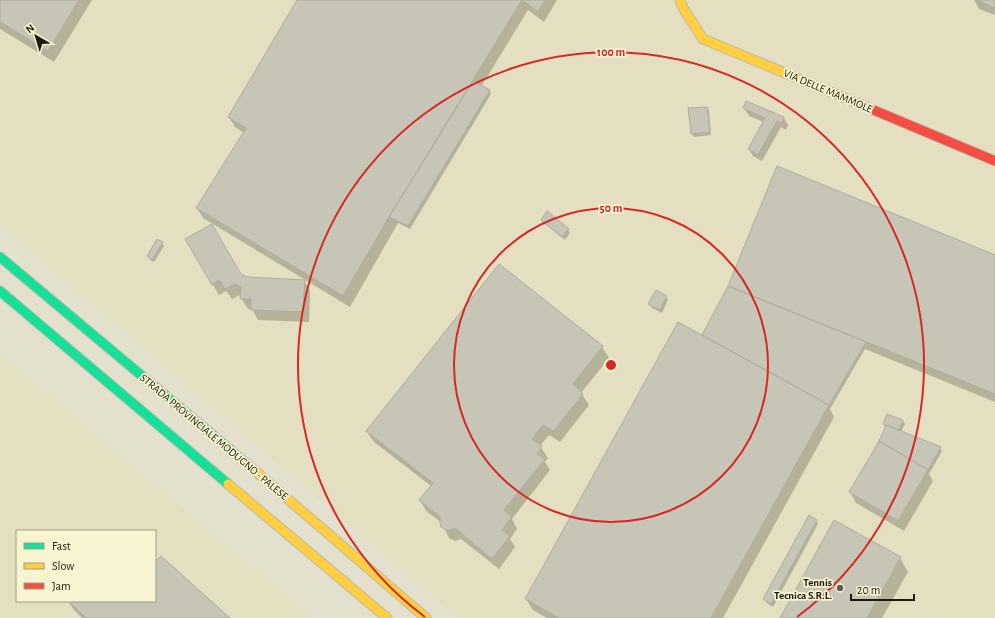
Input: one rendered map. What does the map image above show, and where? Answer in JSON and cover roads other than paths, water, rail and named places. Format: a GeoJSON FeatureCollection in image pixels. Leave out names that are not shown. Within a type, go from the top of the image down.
{"type":"FeatureCollection","features":[{"type":"Feature","properties":{"kind":"main road","name":"VIA DELLE MAMMOLE"},"geometry":{"type":"LineString","coordinates":[[680,0],[683,8],[703,39],[995,161]]}},
{"type":"Feature","properties":{"kind":"main road","name":"STRADA PROVINCIALE MODUGNO - PALESE"},"geometry":{"type":"LineString","coordinates":[[0,257],[238,456],[426,618]]}},
{"type":"Feature","properties":{"kind":"main road"},"geometry":{"type":"LineString","coordinates":[[0,290],[387,618]]}},
{"type":"Feature","properties":{"kind":"place","name":"Tennis Tecnica S.R.L."},"geometry":{"type":"Point","coordinates":[840,588]}}]}
